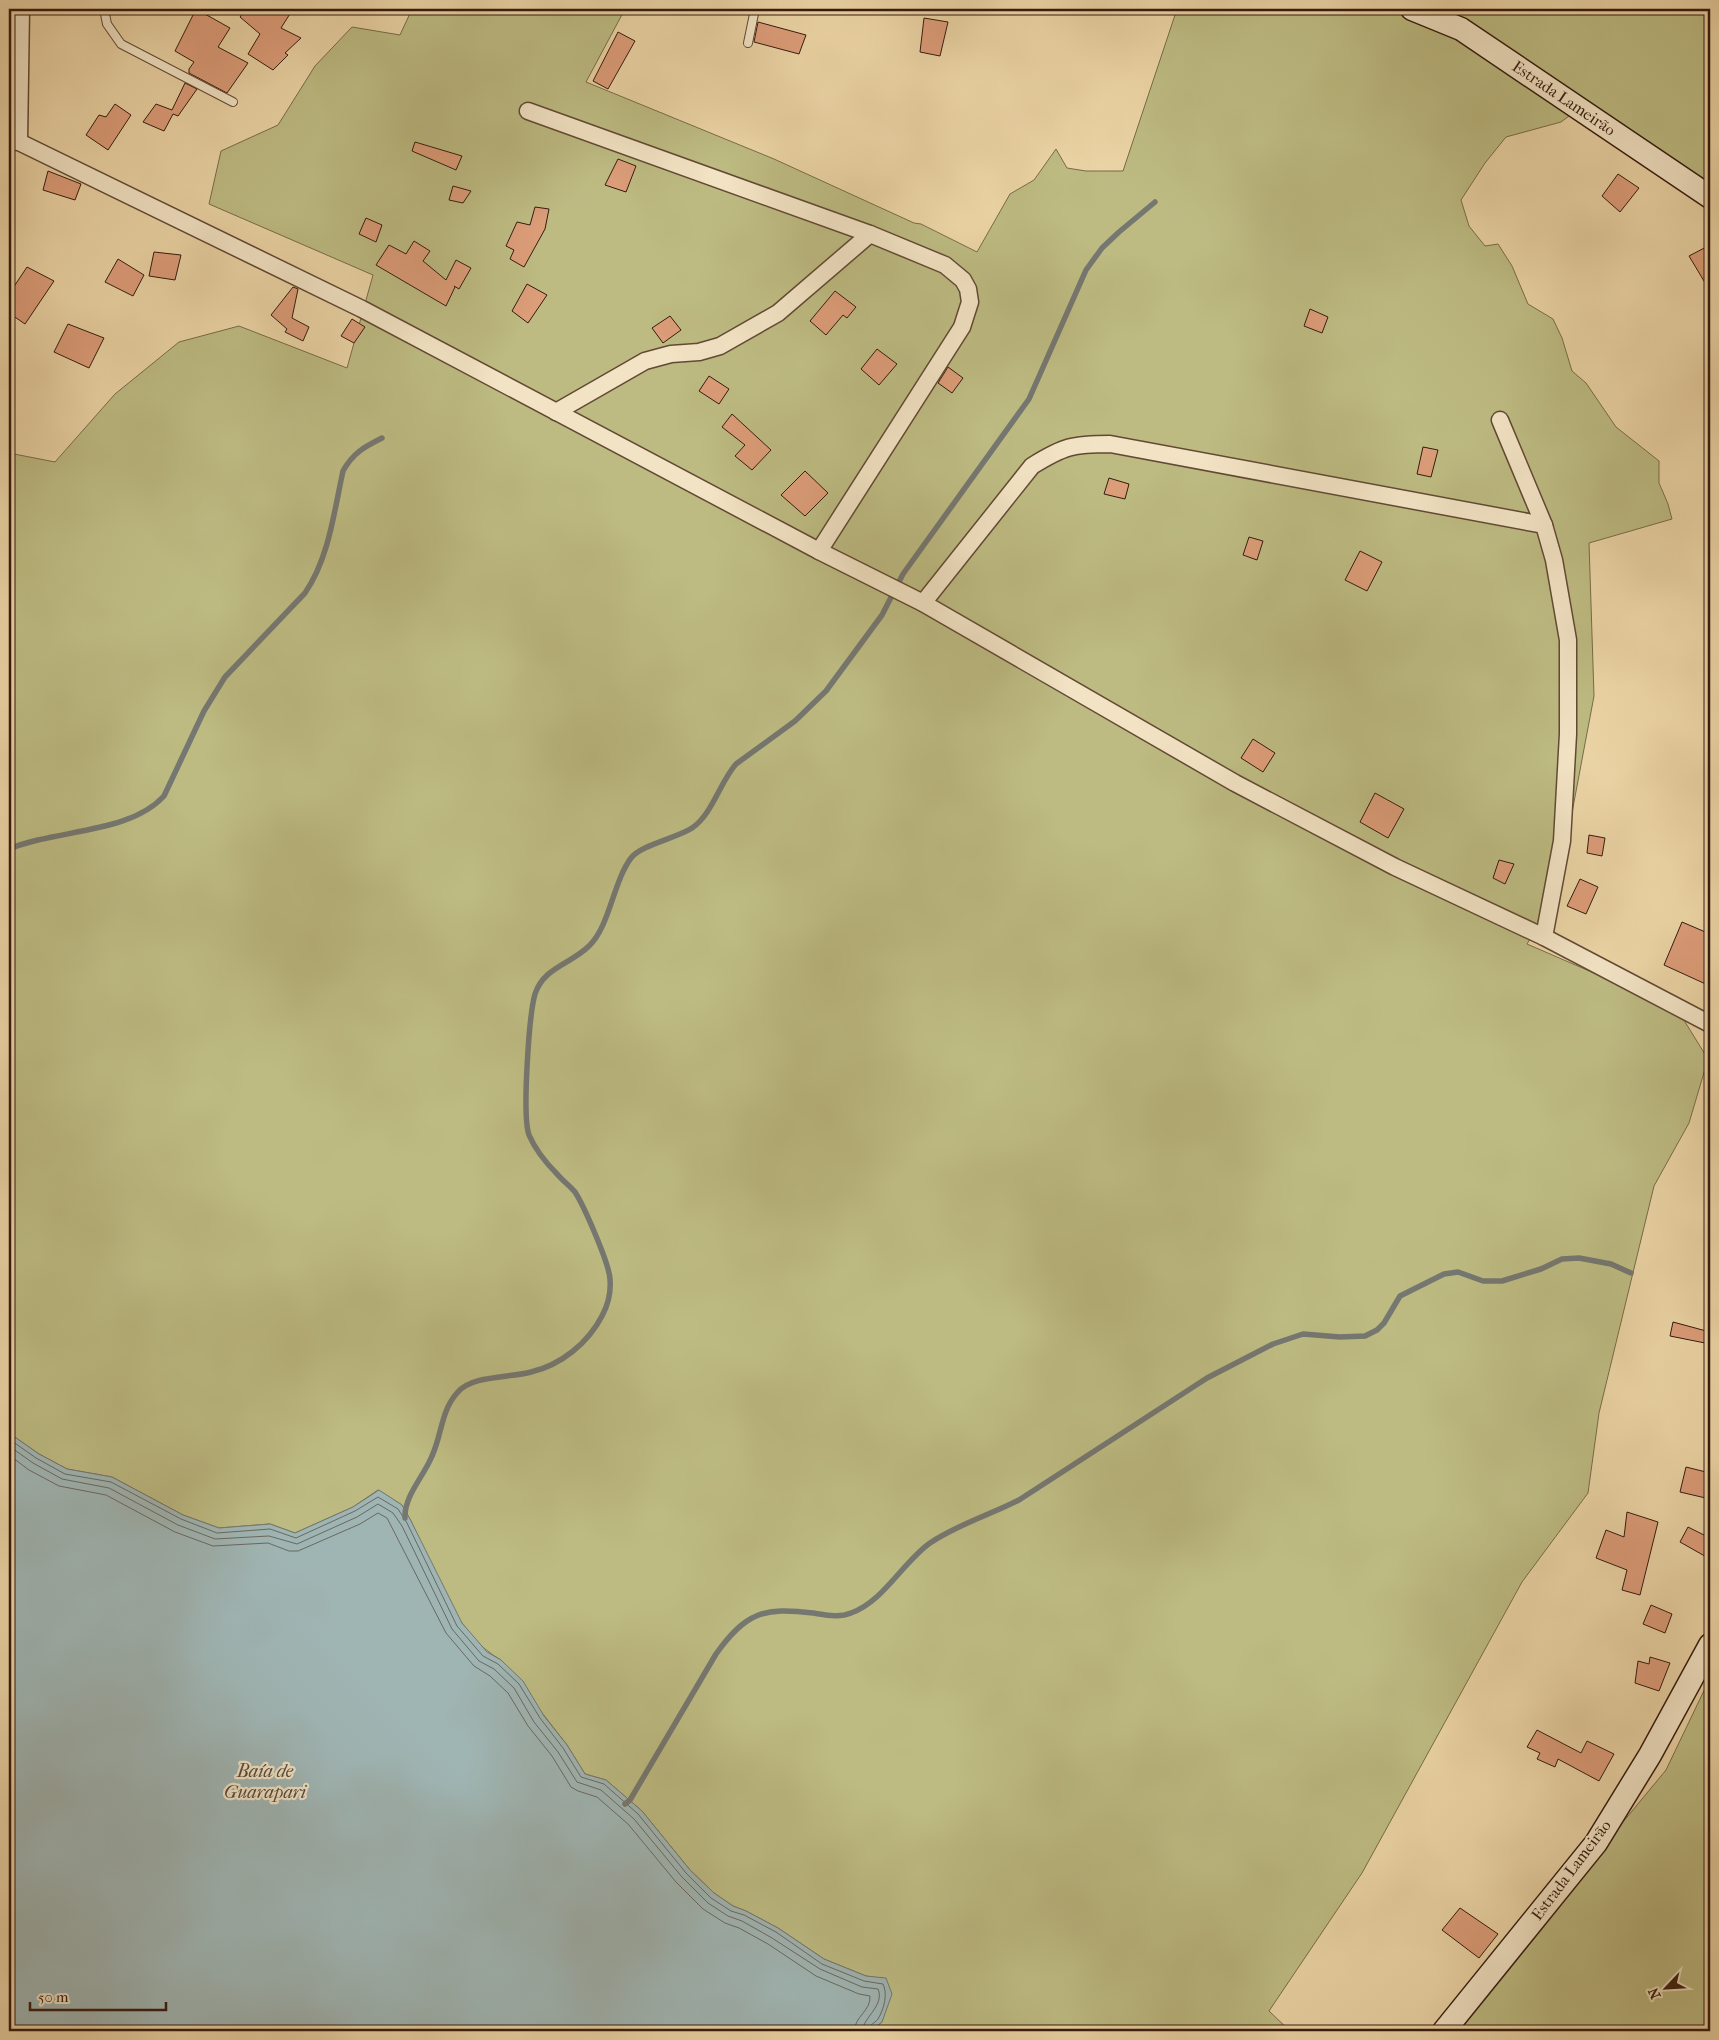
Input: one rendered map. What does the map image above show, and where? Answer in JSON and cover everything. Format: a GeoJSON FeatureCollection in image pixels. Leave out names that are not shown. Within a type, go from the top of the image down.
{"type":"FeatureCollection","features":[{"type":"Feature","properties":{"kind":"street"},"geometry":{"type":"LineString","coordinates":[[21,9],[14,142],[362,309],[819,551],[923,603],[1235,784],[1395,867],[1544,937],[1710,1024]]}},
{"type":"Feature","properties":{"kind":"street","name":"Estrada Lameirão"},"geometry":{"type":"LineString","coordinates":[[1412,9],[1443,15],[1710,197]]}},
{"type":"Feature","properties":{"kind":"street"},"geometry":{"type":"LineString","coordinates":[[528,111],[870,234],[945,265],[963,280],[968,289],[970,302],[962,327],[819,551]]}},
{"type":"Feature","properties":{"kind":"street"},"geometry":{"type":"LineString","coordinates":[[556,412],[645,361],[671,354],[699,352],[720,346],[778,313],[870,234]]}},
{"type":"Feature","properties":{"kind":"street"},"geometry":{"type":"LineString","coordinates":[[1500,420],[1544,525],[1554,560],[1568,640],[1568,706],[1562,842],[1544,937]]}},
{"type":"Feature","properties":{"kind":"street"},"geometry":{"type":"LineString","coordinates":[[923,603],[1032,466],[1056,451],[1080,444],[1110,444],[1544,525]]}},
{"type":"Feature","properties":{"kind":"street","name":"Estrada Lameirão"},"geometry":{"type":"LineString","coordinates":[[1444,2031],[1596,1843],[1650,1755],[1710,1645]]}},
{"type":"Feature","properties":{"kind":"lane"},"geometry":{"type":"LineString","coordinates":[[104,9],[108,24],[121,44],[233,102]]}},
{"type":"Feature","properties":{"kind":"lane"},"geometry":{"type":"LineString","coordinates":[[748,43],[755,9]]}},
{"type":"Feature","properties":{"kind":"shaded area"},"geometry":{"type":"Polygon","coordinates":[[[412,9],[625,9],[586,82],[774,159],[914,223],[921,224],[977,252],[1010,194],[1034,180],[1056,149],[1067,168],[1086,171],[1123,171],[1177,9],[1710,9],[1710,187],[1573,113],[1561,122],[1506,137],[1485,163],[1461,200],[1469,226],[1485,246],[1498,244],[1512,266],[1528,304],[1553,319],[1562,338],[1572,371],[1586,383],[1616,427],[1659,461],[1659,483],[1672,519],[1589,543],[1594,696],[1567,839],[1547,910],[1527,944],[1677,1009],[1708,1059],[1689,1123],[1654,1186],[1599,1413],[1588,1493],[1522,1582],[1362,1873],[1269,2011],[1290,2031],[870,2031],[882,2022],[886,1979],[866,1976],[824,1959],[778,1928],[733,1906],[714,1893],[690,1870],[642,1811],[606,1780],[585,1774],[567,1745],[501,1660],[485,1649],[458,1617],[437,1579],[402,1505],[378,1490],[353,1507],[295,1533],[270,1524],[219,1528],[183,1515],[112,1477],[67,1469],[39,1454],[9,1433],[9,453],[55,462],[115,394],[179,342],[239,326],[347,368],[373,275],[209,204],[221,151],[278,125],[315,66],[352,27],[400,35],[412,9]]]}},
{"type":"Feature","properties":{"kind":"shaded area"},"geometry":{"type":"Polygon","coordinates":[[[1710,1678],[1710,2031],[1444,2031],[1493,1979],[1666,1770],[1710,1678]]]}},
{"type":"Feature","properties":{"kind":"water","name":"Baía de Guarapari"},"geometry":{"type":"Polygon","coordinates":[[[9,1433],[39,1454],[67,1469],[112,1477],[183,1515],[219,1528],[270,1524],[295,1533],[353,1507],[379,1490],[402,1505],[462,1623],[487,1652],[501,1660],[523,1681],[544,1716],[567,1745],[585,1774],[606,1780],[642,1811],[690,1870],[714,1893],[733,1906],[778,1928],[824,1959],[866,1976],[886,1978],[892,1994],[882,2022],[870,2031],[9,2031],[9,1433]]]}},
{"type":"Feature","properties":{"kind":"building"},"geometry":{"type":"Polygon","coordinates":[[[196,9],[230,28],[218,47],[248,63],[227,93],[189,73],[189,69],[194,62],[175,51],[196,9]]]}},
{"type":"Feature","properties":{"kind":"building"},"geometry":{"type":"Polygon","coordinates":[[[246,9],[293,9],[281,28],[301,38],[285,53],[288,55],[273,70],[248,54],[260,34],[240,17],[246,9]]]}},
{"type":"Feature","properties":{"kind":"building"},"geometry":{"type":"Polygon","coordinates":[[[924,18],[948,22],[940,56],[920,52],[924,18]]]}},
{"type":"Feature","properties":{"kind":"building"},"geometry":{"type":"Polygon","coordinates":[[[758,22],[806,35],[799,54],[754,42],[758,22]]]}},
{"type":"Feature","properties":{"kind":"building"},"geometry":{"type":"Polygon","coordinates":[[[618,32],[635,41],[608,89],[593,81],[618,32]]]}},
{"type":"Feature","properties":{"kind":"building"},"geometry":{"type":"Polygon","coordinates":[[[185,83],[197,89],[178,116],[173,114],[164,131],[143,122],[156,104],[172,110],[185,83]]]}},
{"type":"Feature","properties":{"kind":"building"},"geometry":{"type":"Polygon","coordinates":[[[115,104],[131,115],[108,150],[86,135],[99,115],[106,117],[115,104]]]}},
{"type":"Feature","properties":{"kind":"building"},"geometry":{"type":"Polygon","coordinates":[[[415,142],[462,156],[456,170],[412,151],[415,142]]]}},
{"type":"Feature","properties":{"kind":"building"},"geometry":{"type":"Polygon","coordinates":[[[618,159],[636,166],[626,192],[605,185],[618,159]]]}},
{"type":"Feature","properties":{"kind":"building"},"geometry":{"type":"Polygon","coordinates":[[[48,171],[81,184],[75,200],[43,190],[48,171]]]}},
{"type":"Feature","properties":{"kind":"building"},"geometry":{"type":"Polygon","coordinates":[[[1618,174],[1639,188],[1620,212],[1602,196],[1618,174]]]}},
{"type":"Feature","properties":{"kind":"building"},"geometry":{"type":"Polygon","coordinates":[[[453,186],[471,191],[463,203],[449,200],[453,186]]]}},
{"type":"Feature","properties":{"kind":"building"},"geometry":{"type":"Polygon","coordinates":[[[535,207],[549,209],[545,229],[524,267],[510,259],[514,250],[506,246],[517,222],[530,225],[535,207]]]}},
{"type":"Feature","properties":{"kind":"building"},"geometry":{"type":"Polygon","coordinates":[[[366,218],[382,225],[376,242],[359,234],[366,218]]]}},
{"type":"Feature","properties":{"kind":"building"},"geometry":{"type":"Polygon","coordinates":[[[414,241],[430,251],[423,261],[446,280],[456,260],[471,268],[459,289],[454,286],[446,306],[376,265],[389,245],[406,254],[414,241]]]}},
{"type":"Feature","properties":{"kind":"building"},"geometry":{"type":"Polygon","coordinates":[[[1710,245],[1710,291],[1689,256],[1710,245]]]}},
{"type":"Feature","properties":{"kind":"building"},"geometry":{"type":"Polygon","coordinates":[[[154,252],[181,255],[175,280],[149,276],[154,252]]]}},
{"type":"Feature","properties":{"kind":"building"},"geometry":{"type":"Polygon","coordinates":[[[118,259],[144,275],[133,296],[105,282],[118,259]]]}},
{"type":"Feature","properties":{"kind":"building"},"geometry":{"type":"Polygon","coordinates":[[[27,267],[54,281],[25,324],[9,313],[9,294],[27,267]]]}},
{"type":"Feature","properties":{"kind":"building"},"geometry":{"type":"Polygon","coordinates":[[[527,284],[547,295],[528,323],[512,311],[527,284]]]}},
{"type":"Feature","properties":{"kind":"building"},"geometry":{"type":"Polygon","coordinates":[[[293,287],[298,289],[292,318],[309,327],[303,341],[285,332],[287,329],[271,315],[293,287]]]}},
{"type":"Feature","properties":{"kind":"building"},"geometry":{"type":"Polygon","coordinates":[[[835,291],[856,307],[847,318],[843,315],[826,335],[810,321],[835,291]]]}},
{"type":"Feature","properties":{"kind":"building"},"geometry":{"type":"Polygon","coordinates":[[[1310,309],[1328,317],[1322,333],[1304,326],[1310,309]]]}},
{"type":"Feature","properties":{"kind":"building"},"geometry":{"type":"Polygon","coordinates":[[[670,316],[681,330],[663,343],[652,328],[670,316]]]}},
{"type":"Feature","properties":{"kind":"building"},"geometry":{"type":"Polygon","coordinates":[[[352,319],[365,327],[354,343],[341,336],[352,319]]]}},
{"type":"Feature","properties":{"kind":"building"},"geometry":{"type":"Polygon","coordinates":[[[68,324],[104,338],[89,368],[54,352],[68,324]]]}},
{"type":"Feature","properties":{"kind":"building"},"geometry":{"type":"Polygon","coordinates":[[[877,349],[897,364],[879,385],[861,369],[877,349]]]}},
{"type":"Feature","properties":{"kind":"building"},"geometry":{"type":"Polygon","coordinates":[[[948,367],[963,378],[952,393],[938,383],[948,367]]]}},
{"type":"Feature","properties":{"kind":"building"},"geometry":{"type":"Polygon","coordinates":[[[709,376],[729,389],[719,404],[699,391],[709,376]]]}},
{"type":"Feature","properties":{"kind":"building"},"geometry":{"type":"Polygon","coordinates":[[[732,414],[771,450],[752,470],[735,456],[745,445],[722,427],[732,414]]]}},
{"type":"Feature","properties":{"kind":"building"},"geometry":{"type":"Polygon","coordinates":[[[1423,447],[1438,450],[1431,477],[1417,474],[1423,447]]]}},
{"type":"Feature","properties":{"kind":"building"},"geometry":{"type":"Polygon","coordinates":[[[805,471],[828,493],[805,516],[781,495],[805,471]]]}},
{"type":"Feature","properties":{"kind":"building"},"geometry":{"type":"Polygon","coordinates":[[[1109,478],[1129,484],[1125,499],[1104,494],[1109,478]]]}},
{"type":"Feature","properties":{"kind":"building"},"geometry":{"type":"Polygon","coordinates":[[[1249,537],[1263,541],[1257,560],[1243,555],[1249,537]]]}},
{"type":"Feature","properties":{"kind":"building"},"geometry":{"type":"Polygon","coordinates":[[[1360,551],[1382,562],[1367,591],[1345,580],[1360,551]]]}},
{"type":"Feature","properties":{"kind":"building"},"geometry":{"type":"Polygon","coordinates":[[[1253,739],[1275,753],[1263,772],[1241,758],[1253,739]]]}},
{"type":"Feature","properties":{"kind":"building"},"geometry":{"type":"Polygon","coordinates":[[[1375,793],[1404,809],[1388,838],[1360,822],[1375,793]]]}},
{"type":"Feature","properties":{"kind":"building"},"geometry":{"type":"Polygon","coordinates":[[[1589,835],[1605,838],[1602,856],[1587,853],[1589,835]]]}},
{"type":"Feature","properties":{"kind":"building"},"geometry":{"type":"Polygon","coordinates":[[[1499,860],[1514,864],[1505,884],[1493,878],[1499,860]]]}},
{"type":"Feature","properties":{"kind":"building"},"geometry":{"type":"Polygon","coordinates":[[[1580,879],[1598,887],[1586,914],[1567,906],[1580,879]]]}},
{"type":"Feature","properties":{"kind":"building"},"geometry":{"type":"Polygon","coordinates":[[[1682,922],[1710,934],[1710,986],[1664,965],[1682,922]]]}},
{"type":"Feature","properties":{"kind":"building"},"geometry":{"type":"Polygon","coordinates":[[[1673,1322],[1710,1332],[1710,1344],[1670,1336],[1673,1322]]]}},
{"type":"Feature","properties":{"kind":"building"},"geometry":{"type":"Polygon","coordinates":[[[1686,1467],[1710,1473],[1710,1499],[1680,1492],[1686,1467]]]}},
{"type":"Feature","properties":{"kind":"building"},"geometry":{"type":"Polygon","coordinates":[[[1627,1512],[1658,1522],[1640,1595],[1622,1590],[1627,1570],[1596,1558],[1606,1530],[1624,1537],[1627,1512]]]}},
{"type":"Feature","properties":{"kind":"building"},"geometry":{"type":"Polygon","coordinates":[[[1688,1527],[1710,1538],[1710,1559],[1680,1542],[1688,1527]]]}},
{"type":"Feature","properties":{"kind":"building"},"geometry":{"type":"Polygon","coordinates":[[[1651,1605],[1672,1614],[1665,1633],[1643,1624],[1651,1605]]]}},
{"type":"Feature","properties":{"kind":"building"},"geometry":{"type":"Polygon","coordinates":[[[1650,1657],[1670,1663],[1659,1691],[1635,1683],[1638,1661],[1649,1664],[1650,1657]]]}},
{"type":"Feature","properties":{"kind":"building"},"geometry":{"type":"Polygon","coordinates":[[[1537,1730],[1581,1753],[1587,1741],[1614,1754],[1599,1781],[1558,1759],[1555,1767],[1537,1759],[1540,1753],[1527,1747],[1537,1730]]]}},
{"type":"Feature","properties":{"kind":"building"},"geometry":{"type":"Polygon","coordinates":[[[1460,1908],[1498,1934],[1479,1958],[1442,1930],[1460,1908]]]}},
{"type":"Feature","properties":{"kind":"waterway"},"geometry":{"type":"LineString","coordinates":[[405,1518],[411,1494],[429,1464],[448,1407],[457,1393],[463,1387],[481,1380],[522,1374],[553,1364],[572,1352],[589,1335],[602,1316],[607,1303],[610,1284],[609,1271],[584,1209],[575,1192],[546,1161],[529,1135],[526,1088],[533,1005],[539,985],[551,972],[582,952],[596,937],[607,916],[620,879],[631,858],[651,845],[692,828],[705,815],[736,764],[795,721],[826,691],[882,615],[903,574],[1029,399],[1086,270],[1102,248],[1155,202]]}},
{"type":"Feature","properties":{"kind":"waterway"},"geometry":{"type":"LineString","coordinates":[[9,849],[132,818],[164,796],[204,711],[225,677],[305,593],[313,579],[320,565],[330,534],[343,471],[359,451],[382,438]]}},
{"type":"Feature","properties":{"kind":"waterway"},"geometry":{"type":"LineString","coordinates":[[625,1804],[630,1800],[716,1654],[737,1629],[757,1615],[769,1612],[796,1611],[837,1616],[846,1615],[862,1608],[883,1591],[911,1560],[930,1543],[952,1530],[1019,1500],[1207,1378],[1273,1344],[1303,1334],[1340,1337],[1365,1336],[1377,1330],[1384,1323],[1400,1296],[1444,1274],[1458,1272],[1483,1281],[1502,1281],[1541,1269],[1562,1259],[1579,1258],[1611,1264],[1631,1273]]}}]}
